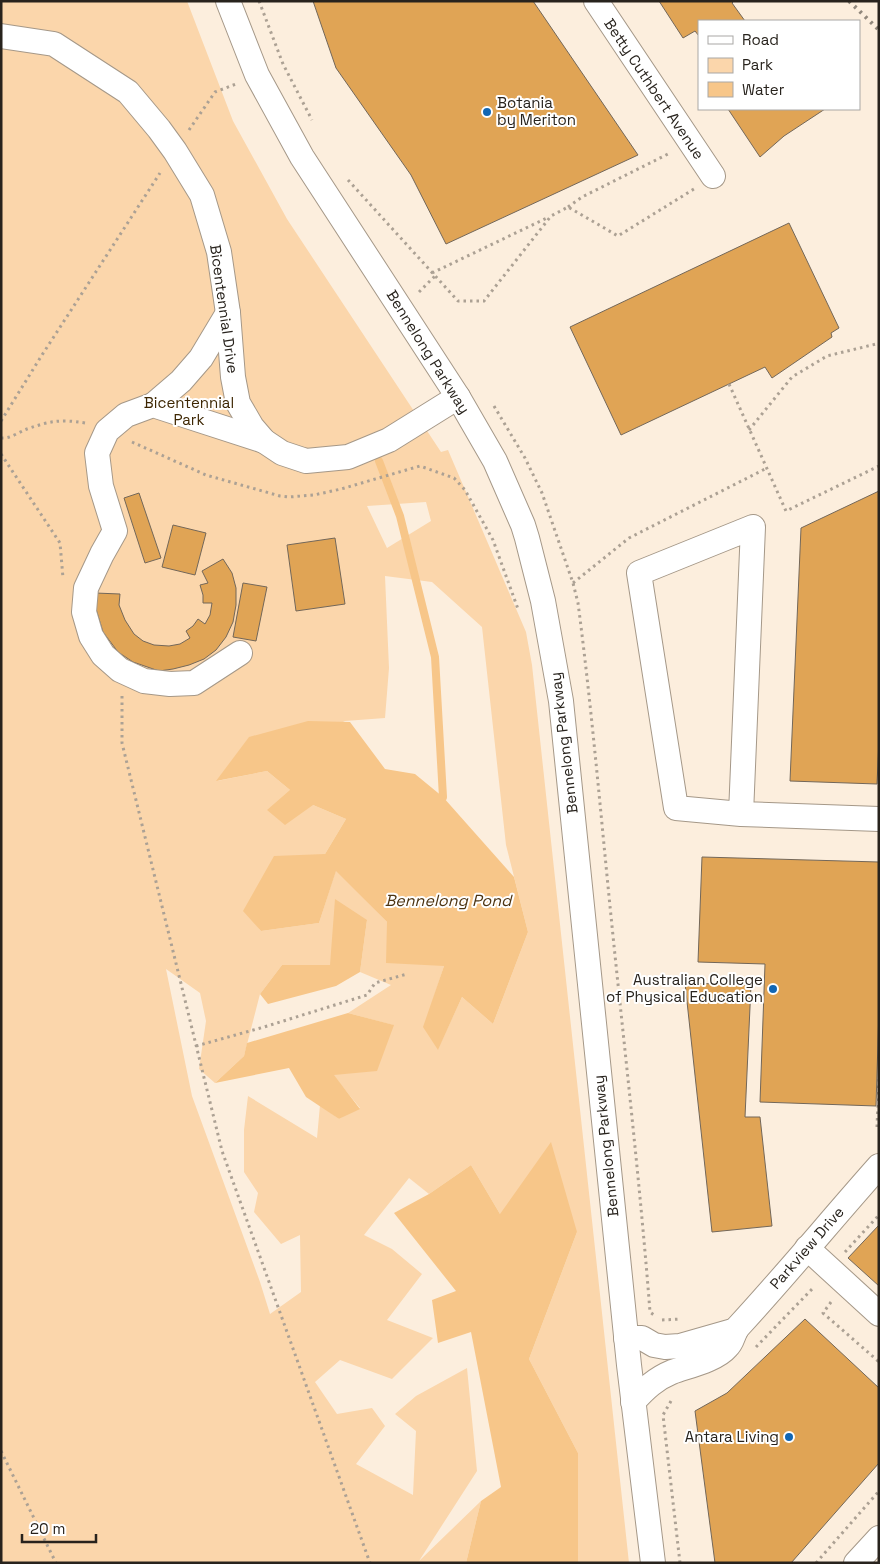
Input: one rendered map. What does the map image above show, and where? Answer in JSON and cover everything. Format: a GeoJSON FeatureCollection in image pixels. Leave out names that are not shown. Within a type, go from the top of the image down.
{"type":"FeatureCollection","features":[{"type":"Feature","properties":{"kind":"street","name":"Bennelong Parkway"},"geometry":{"type":"LineString","coordinates":[[228,1],[257,75],[302,157],[458,397],[495,461],[523,525],[543,601],[562,701],[626,1338],[653,1563]]}},
{"type":"Feature","properties":{"kind":"street","name":"Betty Cuthbert Avenue"},"geometry":{"type":"LineString","coordinates":[[596,1],[713,176]]}},
{"type":"Feature","properties":{"kind":"street","name":"Bicentennial Drive"},"geometry":{"type":"LineString","coordinates":[[1,36],[54,44],[128,92],[159,129],[174,151],[202,195],[219,252],[228,313],[233,377],[238,403],[252,427],[264,441],[282,453],[306,461],[348,457],[389,440],[458,397]]}},
{"type":"Feature","properties":{"kind":"street"},"geometry":{"type":"LineString","coordinates":[[228,313],[202,358],[181,381],[153,405],[126,415],[107,431],[97,453],[101,486],[115,532],[86,588],[84,612],[91,636],[103,655],[120,670],[144,681],[170,684],[194,683],[240,653]]}},
{"type":"Feature","properties":{"kind":"street"},"geometry":{"type":"LineString","coordinates":[[153,405],[264,441]]}},
{"type":"Feature","properties":{"kind":"street"},"geometry":{"type":"LineString","coordinates":[[741,814],[753,527],[639,573],[676,808],[741,814],[879,819]]}},
{"type":"Feature","properties":{"kind":"street","name":"Parkview Drive"},"geometry":{"type":"LineString","coordinates":[[633,1402],[651,1383],[670,1373],[713,1356],[728,1347],[736,1330],[879,1166]]}},
{"type":"Feature","properties":{"kind":"street"},"geometry":{"type":"LineString","coordinates":[[807,1248],[879,1314]]}},
{"type":"Feature","properties":{"kind":"street"},"geometry":{"type":"LineString","coordinates":[[626,1338],[642,1338],[654,1345],[665,1347],[680,1346],[736,1330]]}},
{"type":"Feature","properties":{"kind":"street"},"geometry":{"type":"LineString","coordinates":[[856,1563],[879,1538]]}},
{"type":"Feature","properties":{"kind":"path"},"geometry":{"type":"LineString","coordinates":[[259,1],[283,64]]}},
{"type":"Feature","properties":{"kind":"path"},"geometry":{"type":"LineString","coordinates":[[2,419],[174,151],[215,92],[257,75]]}},
{"type":"Feature","properties":{"kind":"path"},"geometry":{"type":"LineString","coordinates":[[419,292],[433,275],[551,216],[644,166]]}},
{"type":"Feature","properties":{"kind":"path"},"geometry":{"type":"LineString","coordinates":[[342,173],[458,301],[484,301],[551,216]]}},
{"type":"Feature","properties":{"kind":"path"},"geometry":{"type":"LineString","coordinates":[[568,207],[618,236],[713,176]]}},
{"type":"Feature","properties":{"kind":"path"},"geometry":{"type":"LineString","coordinates":[[749,430],[792,377],[827,356],[876,344],[879,345]]}},
{"type":"Feature","properties":{"kind":"path"},"geometry":{"type":"LineString","coordinates":[[729,384],[786,511],[879,466]]}},
{"type":"Feature","properties":{"kind":"path"},"geometry":{"type":"LineString","coordinates":[[1,438],[6,438],[57,420],[86,423],[126,438],[206,475],[289,497],[314,495],[420,466],[454,478],[465,490],[492,540],[518,609]]}},
{"type":"Feature","properties":{"kind":"path"},"geometry":{"type":"LineString","coordinates":[[1,454],[60,543],[64,586]]}},
{"type":"Feature","properties":{"kind":"path"},"geometry":{"type":"LineString","coordinates":[[573,583],[629,538],[767,468]]}},
{"type":"Feature","properties":{"kind":"path"},"geometry":{"type":"LineString","coordinates":[[122,694],[122,743],[222,1151],[370,1563]]}},
{"type":"Feature","properties":{"kind":"path"},"geometry":{"type":"LineString","coordinates":[[196,1046],[367,995],[374,983],[407,974]]}},
{"type":"Feature","properties":{"kind":"path"},"geometry":{"type":"LineString","coordinates":[[877,1127],[879,1075]]}},
{"type":"Feature","properties":{"kind":"path"},"geometry":{"type":"LineString","coordinates":[[832,1301],[823,1313],[879,1360]]}},
{"type":"Feature","properties":{"kind":"path"},"geometry":{"type":"LineString","coordinates":[[674,1397],[664,1415],[680,1563]]}},
{"type":"Feature","properties":{"kind":"path"},"geometry":{"type":"LineString","coordinates":[[1,1451],[56,1563]]}},
{"type":"Feature","properties":{"kind":"path"},"geometry":{"type":"LineString","coordinates":[[816,1563],[879,1491]]}},
{"type":"Feature","properties":{"kind":"green space","name":"Bicentennial Park"},"geometry":{"type":"Polygon","coordinates":[[[1,1],[187,1],[233,121],[287,219],[441,452],[448,450],[526,632],[532,665],[629,1563],[578,1563],[578,1453],[529,1359],[577,1232],[500,1214],[471,1165],[429,1194],[409,1178],[364,1235],[392,1249],[422,1274],[387,1320],[433,1338],[392,1379],[340,1360],[315,1382],[337,1414],[372,1408],[385,1426],[356,1464],[413,1495],[416,1431],[395,1414],[416,1396],[467,1368],[477,1471],[419,1561],[481,1501],[466,1563],[1,1563],[1,1]],[[426,502],[367,506],[387,548],[431,521],[426,502]],[[385,576],[389,668],[385,718],[345,721],[217,781],[267,771],[290,790],[313,805],[346,819],[325,854],[244,910],[261,931],[319,923],[336,870],[387,922],[444,966],[424,1027],[438,1049],[462,997],[493,1024],[528,932],[506,845],[482,627],[432,582],[385,576]],[[367,920],[330,965],[282,965],[260,994],[244,1056],[215,1083],[199,1069],[206,1021],[200,993],[166,969],[192,1096],[270,1314],[301,1292],[300,1235],[281,1244],[254,1212],[258,1193],[244,1172],[244,1130],[248,1096],[317,1138],[320,1105],[339,1119],[360,1108],[333,1075],[393,1025],[348,1013],[391,985],[360,972],[367,920]]]}},
{"type":"Feature","properties":{"kind":"water","name":"Bennelong Pond"},"geometry":{"type":"Polygon","coordinates":[[[308,721],[350,722],[385,769],[415,774],[443,797],[514,877],[528,932],[493,1024],[462,997],[438,1050],[423,1027],[444,966],[386,963],[387,922],[336,871],[319,923],[261,931],[243,911],[274,856],[325,854],[346,819],[313,805],[285,825],[267,810],[290,790],[267,771],[216,781],[249,737],[308,721]]]}},
{"type":"Feature","properties":{"kind":"water"},"geometry":{"type":"Polygon","coordinates":[[[335,899],[367,920],[360,972],[336,986],[268,1004],[260,994],[282,965],[330,965],[335,899]]]}},
{"type":"Feature","properties":{"kind":"water"},"geometry":{"type":"Polygon","coordinates":[[[348,1013],[394,1025],[377,1071],[334,1075],[360,1109],[339,1119],[306,1097],[289,1068],[215,1083],[244,1056],[247,1043],[348,1013]]]}},
{"type":"Feature","properties":{"kind":"water"},"geometry":{"type":"Polygon","coordinates":[[[551,1142],[577,1232],[529,1359],[578,1453],[578,1563],[466,1563],[481,1501],[501,1487],[471,1332],[438,1343],[432,1300],[456,1291],[394,1213],[429,1194],[471,1165],[500,1214],[551,1142]]]}},
{"type":"Feature","properties":{"kind":"building","name":"Botania by Meriton"},"geometry":{"type":"Polygon","coordinates":[[[313,1],[533,1],[638,155],[446,244],[411,175],[336,68],[313,1]]]}},
{"type":"Feature","properties":{"kind":"building"},"geometry":{"type":"Polygon","coordinates":[[[659,1],[734,1],[732,3],[744,20],[698,20],[698,35],[695,31],[683,38],[659,1]]]}},
{"type":"Feature","properties":{"kind":"building"},"geometry":{"type":"Polygon","coordinates":[[[729,110],[823,110],[784,136],[760,157],[729,110]]]}},
{"type":"Feature","properties":{"kind":"building"},"geometry":{"type":"Polygon","coordinates":[[[789,223],[839,328],[831,333],[832,337],[772,378],[765,367],[621,435],[570,327],[789,223]]]}},
{"type":"Feature","properties":{"kind":"building"},"geometry":{"type":"Polygon","coordinates":[[[879,491],[879,740],[877,784],[790,781],[801,528],[879,491]]]}},
{"type":"Feature","properties":{"kind":"building"},"geometry":{"type":"Polygon","coordinates":[[[139,493],[161,558],[145,563],[124,498],[139,493]]]}},
{"type":"Feature","properties":{"kind":"building"},"geometry":{"type":"Polygon","coordinates":[[[173,525],[206,533],[195,575],[162,567],[173,525]]]}},
{"type":"Feature","properties":{"kind":"building"},"geometry":{"type":"Polygon","coordinates":[[[335,538],[345,604],[296,611],[287,545],[335,538]]]}},
{"type":"Feature","properties":{"kind":"building"},"geometry":{"type":"Polygon","coordinates":[[[223,559],[232,573],[236,588],[233,622],[226,637],[216,650],[204,659],[189,665],[159,671],[133,662],[118,652],[103,632],[95,606],[95,593],[120,594],[119,605],[125,620],[134,634],[143,641],[154,645],[169,646],[180,644],[190,638],[186,631],[198,619],[205,624],[210,615],[212,603],[203,603],[200,585],[208,583],[202,571],[223,559]]]}},
{"type":"Feature","properties":{"kind":"building"},"geometry":{"type":"Polygon","coordinates":[[[243,583],[267,587],[256,641],[233,637],[243,583]]]}},
{"type":"Feature","properties":{"kind":"building"},"geometry":{"type":"Polygon","coordinates":[[[702,857],[879,862],[879,1009],[876,1106],[760,1102],[765,964],[698,962],[702,857]]]}},
{"type":"Feature","properties":{"kind":"building"},"geometry":{"type":"Polygon","coordinates":[[[685,983],[751,985],[745,1117],[760,1117],[772,1226],[712,1232],[685,983]]]}},
{"type":"Feature","properties":{"kind":"building"},"geometry":{"type":"Polygon","coordinates":[[[879,1225],[879,1286],[848,1258],[879,1225]]]}},
{"type":"Feature","properties":{"kind":"building","name":"Antara Living"},"geometry":{"type":"Polygon","coordinates":[[[805,1319],[879,1388],[879,1463],[791,1563],[715,1563],[695,1411],[727,1393],[805,1319]]]}},
{"type":"Feature","properties":{"kind":"waterway"},"geometry":{"type":"LineString","coordinates":[[379,461],[400,516],[435,657],[443,797]]}},
{"type":"Feature","properties":{"kind":"railway"},"geometry":{"type":"LineString","coordinates":[[849,1],[879,30]]}},
{"type":"Feature","properties":{"kind":"place","name":"Botania by Meriton"},"geometry":{"type":"Point","coordinates":[487,112]}},
{"type":"Feature","properties":{"kind":"place","name":"Australian College of Physical Education"},"geometry":{"type":"Point","coordinates":[773,989]}},
{"type":"Feature","properties":{"kind":"place","name":"Antara Living"},"geometry":{"type":"Point","coordinates":[789,1437]}}]}
